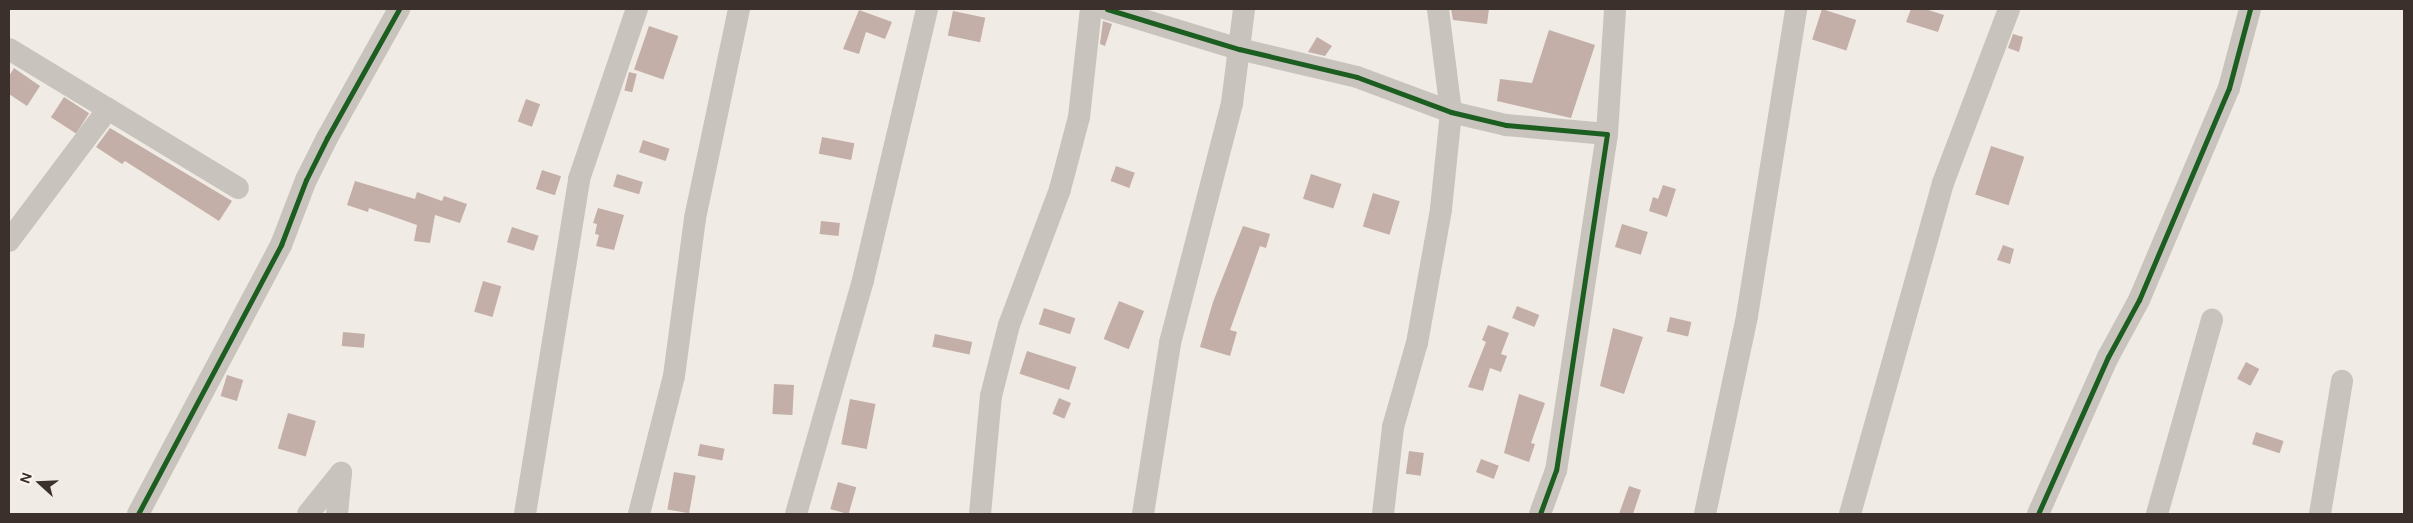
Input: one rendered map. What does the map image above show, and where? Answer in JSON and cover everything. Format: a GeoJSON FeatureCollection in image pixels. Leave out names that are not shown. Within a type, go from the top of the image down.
{"type":"FeatureCollection","features":[{"type":"Feature","properties":{"kind":"street"},"geometry":{"type":"LineString","coordinates":[[138,514],[281,245],[306,180],[327,138],[399,9]]}},
{"type":"Feature","properties":{"kind":"street"},"geometry":{"type":"LineString","coordinates":[[525,514],[579,179],[637,9]]}},
{"type":"Feature","properties":{"kind":"street"},"geometry":{"type":"LineString","coordinates":[[639,514],[674,376],[695,218],[739,9]]}},
{"type":"Feature","properties":{"kind":"street"},"geometry":{"type":"LineString","coordinates":[[796,514],[863,280],[927,9]]}},
{"type":"Feature","properties":{"kind":"street"},"geometry":{"type":"LineString","coordinates":[[980,514],[991,396],[1009,325],[1060,189],[1079,117],[1091,9]]}},
{"type":"Feature","properties":{"kind":"street"},"geometry":{"type":"LineString","coordinates":[[1107,9],[1239,49],[1356,77],[1451,112],[1506,125],[1607,134]]}},
{"type":"Feature","properties":{"kind":"street"},"geometry":{"type":"LineString","coordinates":[[1143,514],[1170,343],[1230,112],[1244,9]]}},
{"type":"Feature","properties":{"kind":"street"},"geometry":{"type":"LineString","coordinates":[[1382,514],[1393,428],[1417,343],[1441,209],[1451,112],[1438,9]]}},
{"type":"Feature","properties":{"kind":"street"},"geometry":{"type":"LineString","coordinates":[[1540,514],[1556,470],[1607,134],[1615,9]]}},
{"type":"Feature","properties":{"kind":"street"},"geometry":{"type":"LineString","coordinates":[[1706,514],[1747,316],[1796,9]]}},
{"type":"Feature","properties":{"kind":"street"},"geometry":{"type":"LineString","coordinates":[[1850,514],[1943,183],[2009,9]]}},
{"type":"Feature","properties":{"kind":"street"},"geometry":{"type":"LineString","coordinates":[[2038,514],[2108,357],[2139,300],[2229,88],[2250,9]]}},
{"type":"Feature","properties":{"kind":"street"},"geometry":{"type":"LineString","coordinates":[[9,49],[238,188]]}},
{"type":"Feature","properties":{"kind":"street"},"geometry":{"type":"LineString","coordinates":[[9,241],[108,109]]}},
{"type":"Feature","properties":{"kind":"street"},"geometry":{"type":"LineString","coordinates":[[2157,514],[2212,320]]}},
{"type":"Feature","properties":{"kind":"street"},"geometry":{"type":"LineString","coordinates":[[2320,514],[2342,381]]}},
{"type":"Feature","properties":{"kind":"street"},"geometry":{"type":"LineString","coordinates":[[308,514],[341,473],[337,514]]}},
{"type":"Feature","properties":{"kind":"building"},"geometry":{"type":"Polygon","coordinates":[[[1451,9],[1489,9],[1487,24],[1453,20],[1451,9]]]}},
{"type":"Feature","properties":{"kind":"building"},"geometry":{"type":"Polygon","coordinates":[[[1822,9],[1856,20],[1846,51],[1812,39],[1822,9]]]}},
{"type":"Feature","properties":{"kind":"building"},"geometry":{"type":"Polygon","coordinates":[[[1911,9],[1925,9],[1944,15],[1938,32],[1906,22],[1911,9]]]}},
{"type":"Feature","properties":{"kind":"building"},"geometry":{"type":"Polygon","coordinates":[[[859,10],[892,22],[885,39],[866,32],[859,54],[843,49],[859,10]]]}},
{"type":"Feature","properties":{"kind":"building"},"geometry":{"type":"Polygon","coordinates":[[[953,11],[985,18],[980,42],[948,35],[953,11]]]}},
{"type":"Feature","properties":{"kind":"building"},"geometry":{"type":"Polygon","coordinates":[[[1103,21],[1112,24],[1105,46],[1100,44],[1103,21]]]}},
{"type":"Feature","properties":{"kind":"building"},"geometry":{"type":"Polygon","coordinates":[[[649,26],[678,36],[663,80],[634,69],[649,26]]]}},
{"type":"Feature","properties":{"kind":"building"},"geometry":{"type":"Polygon","coordinates":[[[1549,30],[1595,45],[1571,118],[1497,101],[1500,79],[1532,83],[1549,30]]]}},
{"type":"Feature","properties":{"kind":"building"},"geometry":{"type":"Polygon","coordinates":[[[2013,34],[2023,37],[2019,52],[2008,48],[2013,34]]]}},
{"type":"Feature","properties":{"kind":"building"},"geometry":{"type":"Polygon","coordinates":[[[1317,37],[1332,46],[1325,56],[1308,52],[1317,37]]]}},
{"type":"Feature","properties":{"kind":"building"},"geometry":{"type":"Polygon","coordinates":[[[14,68],[40,86],[27,106],[9,94],[9,76],[14,68]]]}},
{"type":"Feature","properties":{"kind":"building"},"geometry":{"type":"Polygon","coordinates":[[[629,72],[637,74],[632,92],[624,90],[629,72]]]}},
{"type":"Feature","properties":{"kind":"building"},"geometry":{"type":"Polygon","coordinates":[[[64,97],[89,113],[76,133],[51,117],[64,97]]]}},
{"type":"Feature","properties":{"kind":"building"},"geometry":{"type":"Polygon","coordinates":[[[526,99],[540,104],[532,127],[518,122],[526,99]]]}},
{"type":"Feature","properties":{"kind":"building"},"geometry":{"type":"Polygon","coordinates":[[[110,128],[232,201],[219,221],[125,161],[122,164],[96,147],[110,128]]]}},
{"type":"Feature","properties":{"kind":"building"},"geometry":{"type":"Polygon","coordinates":[[[822,137],[854,143],[851,160],[819,154],[822,137]]]}},
{"type":"Feature","properties":{"kind":"building"},"geometry":{"type":"Polygon","coordinates":[[[643,140],[670,149],[666,161],[639,152],[643,140]]]}},
{"type":"Feature","properties":{"kind":"building"},"geometry":{"type":"Polygon","coordinates":[[[1991,146],[2024,157],[2009,205],[1975,195],[1991,146]]]}},
{"type":"Feature","properties":{"kind":"building"},"geometry":{"type":"Polygon","coordinates":[[[1116,166],[1135,173],[1129,188],[1111,181],[1116,166]]]}},
{"type":"Feature","properties":{"kind":"building"},"geometry":{"type":"Polygon","coordinates":[[[542,170],[561,176],[555,195],[536,189],[542,170]]]}},
{"type":"Feature","properties":{"kind":"building"},"geometry":{"type":"Polygon","coordinates":[[[617,174],[643,182],[639,194],[613,186],[617,174]]]}},
{"type":"Feature","properties":{"kind":"building"},"geometry":{"type":"Polygon","coordinates":[[[1311,174],[1341,184],[1333,209],[1303,199],[1311,174]]]}},
{"type":"Feature","properties":{"kind":"building"},"geometry":{"type":"Polygon","coordinates":[[[355,181],[415,199],[417,192],[442,201],[444,196],[467,204],[460,223],[435,215],[430,243],[414,241],[417,225],[369,208],[368,212],[347,205],[355,181]]]}},
{"type":"Feature","properties":{"kind":"building"},"geometry":{"type":"Polygon","coordinates":[[[1663,185],[1676,189],[1667,217],[1649,211],[1653,197],[1658,199],[1663,185]]]}},
{"type":"Feature","properties":{"kind":"building"},"geometry":{"type":"Polygon","coordinates":[[[1373,193],[1400,201],[1390,235],[1363,226],[1373,193]]]}},
{"type":"Feature","properties":{"kind":"building"},"geometry":{"type":"Polygon","coordinates":[[[598,208],[624,215],[614,250],[596,246],[599,235],[595,234],[597,224],[593,223],[598,208]]]}},
{"type":"Feature","properties":{"kind":"building"},"geometry":{"type":"Polygon","coordinates":[[[821,221],[840,223],[839,236],[820,234],[821,221]]]}},
{"type":"Feature","properties":{"kind":"building"},"geometry":{"type":"Polygon","coordinates":[[[1622,224],[1648,232],[1641,255],[1615,247],[1622,224]]]}},
{"type":"Feature","properties":{"kind":"building"},"geometry":{"type":"Polygon","coordinates":[[[1243,226],[1270,234],[1266,248],[1260,246],[1230,330],[1237,332],[1230,356],[1200,347],[1213,302],[1243,226]]]}},
{"type":"Feature","properties":{"kind":"building"},"geometry":{"type":"Polygon","coordinates":[[[512,227],[539,236],[534,251],[507,242],[512,227]]]}},
{"type":"Feature","properties":{"kind":"building"},"geometry":{"type":"Polygon","coordinates":[[[2003,245],[2014,249],[2010,264],[1997,260],[2003,245]]]}},
{"type":"Feature","properties":{"kind":"building"},"geometry":{"type":"Polygon","coordinates":[[[483,281],[501,286],[492,317],[474,312],[483,281]]]}},
{"type":"Feature","properties":{"kind":"building"},"geometry":{"type":"Polygon","coordinates":[[[1119,301],[1144,311],[1129,349],[1104,339],[1119,301]]]}},
{"type":"Feature","properties":{"kind":"building"},"geometry":{"type":"Polygon","coordinates":[[[1517,306],[1539,315],[1534,327],[1512,318],[1517,306]]]}},
{"type":"Feature","properties":{"kind":"building"},"geometry":{"type":"Polygon","coordinates":[[[1044,308],[1075,318],[1070,334],[1039,324],[1044,308]]]}},
{"type":"Feature","properties":{"kind":"building"},"geometry":{"type":"Polygon","coordinates":[[[1670,317],[1691,322],[1688,337],[1667,332],[1670,317]]]}},
{"type":"Feature","properties":{"kind":"building"},"geometry":{"type":"Polygon","coordinates":[[[1488,325],[1509,333],[1501,354],[1507,356],[1501,372],[1490,368],[1483,391],[1468,387],[1486,342],[1482,340],[1488,325]]]}},
{"type":"Feature","properties":{"kind":"building"},"geometry":{"type":"Polygon","coordinates":[[[1613,328],[1643,337],[1624,394],[1600,386],[1613,328]]]}},
{"type":"Feature","properties":{"kind":"building"},"geometry":{"type":"Polygon","coordinates":[[[343,332],[365,334],[364,348],[342,346],[343,332]]]}},
{"type":"Feature","properties":{"kind":"building"},"geometry":{"type":"Polygon","coordinates":[[[935,334],[972,342],[969,355],[932,347],[935,334]]]}},
{"type":"Feature","properties":{"kind":"building"},"geometry":{"type":"Polygon","coordinates":[[[1027,351],[1076,367],[1069,390],[1020,374],[1027,351]]]}},
{"type":"Feature","properties":{"kind":"building"},"geometry":{"type":"Polygon","coordinates":[[[2246,362],[2259,369],[2250,386],[2237,379],[2246,362]]]}},
{"type":"Feature","properties":{"kind":"building"},"geometry":{"type":"Polygon","coordinates":[[[227,375],[243,380],[237,401],[221,396],[227,375]]]}},
{"type":"Feature","properties":{"kind":"building"},"geometry":{"type":"Polygon","coordinates":[[[774,384],[794,385],[792,415],[772,414],[774,384]]]}},
{"type":"Feature","properties":{"kind":"building"},"geometry":{"type":"Polygon","coordinates":[[[1519,394],[1545,403],[1531,443],[1535,444],[1529,462],[1504,453],[1519,394]]]}},
{"type":"Feature","properties":{"kind":"building"},"geometry":{"type":"Polygon","coordinates":[[[1059,398],[1071,403],[1064,419],[1052,414],[1059,398]]]}},
{"type":"Feature","properties":{"kind":"building"},"geometry":{"type":"Polygon","coordinates":[[[850,399],[876,404],[867,449],[841,444],[850,399]]]}},
{"type":"Feature","properties":{"kind":"building"},"geometry":{"type":"Polygon","coordinates":[[[288,413],[316,421],[306,457],[278,449],[288,413]]]}},
{"type":"Feature","properties":{"kind":"building"},"geometry":{"type":"Polygon","coordinates":[[[2256,432],[2284,441],[2280,453],[2252,444],[2256,432]]]}},
{"type":"Feature","properties":{"kind":"building"},"geometry":{"type":"Polygon","coordinates":[[[700,444],[725,449],[722,461],[698,456],[700,444]]]}},
{"type":"Feature","properties":{"kind":"building"},"geometry":{"type":"Polygon","coordinates":[[[1409,451],[1424,453],[1421,476],[1406,474],[1409,451]]]}},
{"type":"Feature","properties":{"kind":"building"},"geometry":{"type":"Polygon","coordinates":[[[1481,459],[1499,466],[1494,479],[1476,472],[1481,459]]]}},
{"type":"Feature","properties":{"kind":"building"},"geometry":{"type":"Polygon","coordinates":[[[674,472],[696,476],[689,513],[667,509],[674,472]]]}},
{"type":"Feature","properties":{"kind":"building"},"geometry":{"type":"Polygon","coordinates":[[[838,482],[856,487],[849,514],[830,509],[838,482]]]}},
{"type":"Feature","properties":{"kind":"building"},"geometry":{"type":"Polygon","coordinates":[[[1629,486],[1641,490],[1633,514],[1619,514],[1629,486]]]}},
{"type":"Feature","properties":{"kind":"cycle path"},"geometry":{"type":"LineString","coordinates":[[138,514],[281,245],[306,180],[327,138],[399,9]]}},
{"type":"Feature","properties":{"kind":"cycle path"},"geometry":{"type":"LineString","coordinates":[[1107,9],[1239,49],[1357,77],[1451,112],[1506,125],[1607,134],[1556,470],[1540,514]]}},
{"type":"Feature","properties":{"kind":"cycle path"},"geometry":{"type":"LineString","coordinates":[[2038,514],[2108,357],[2139,300],[2229,88],[2250,9]]}}]}
